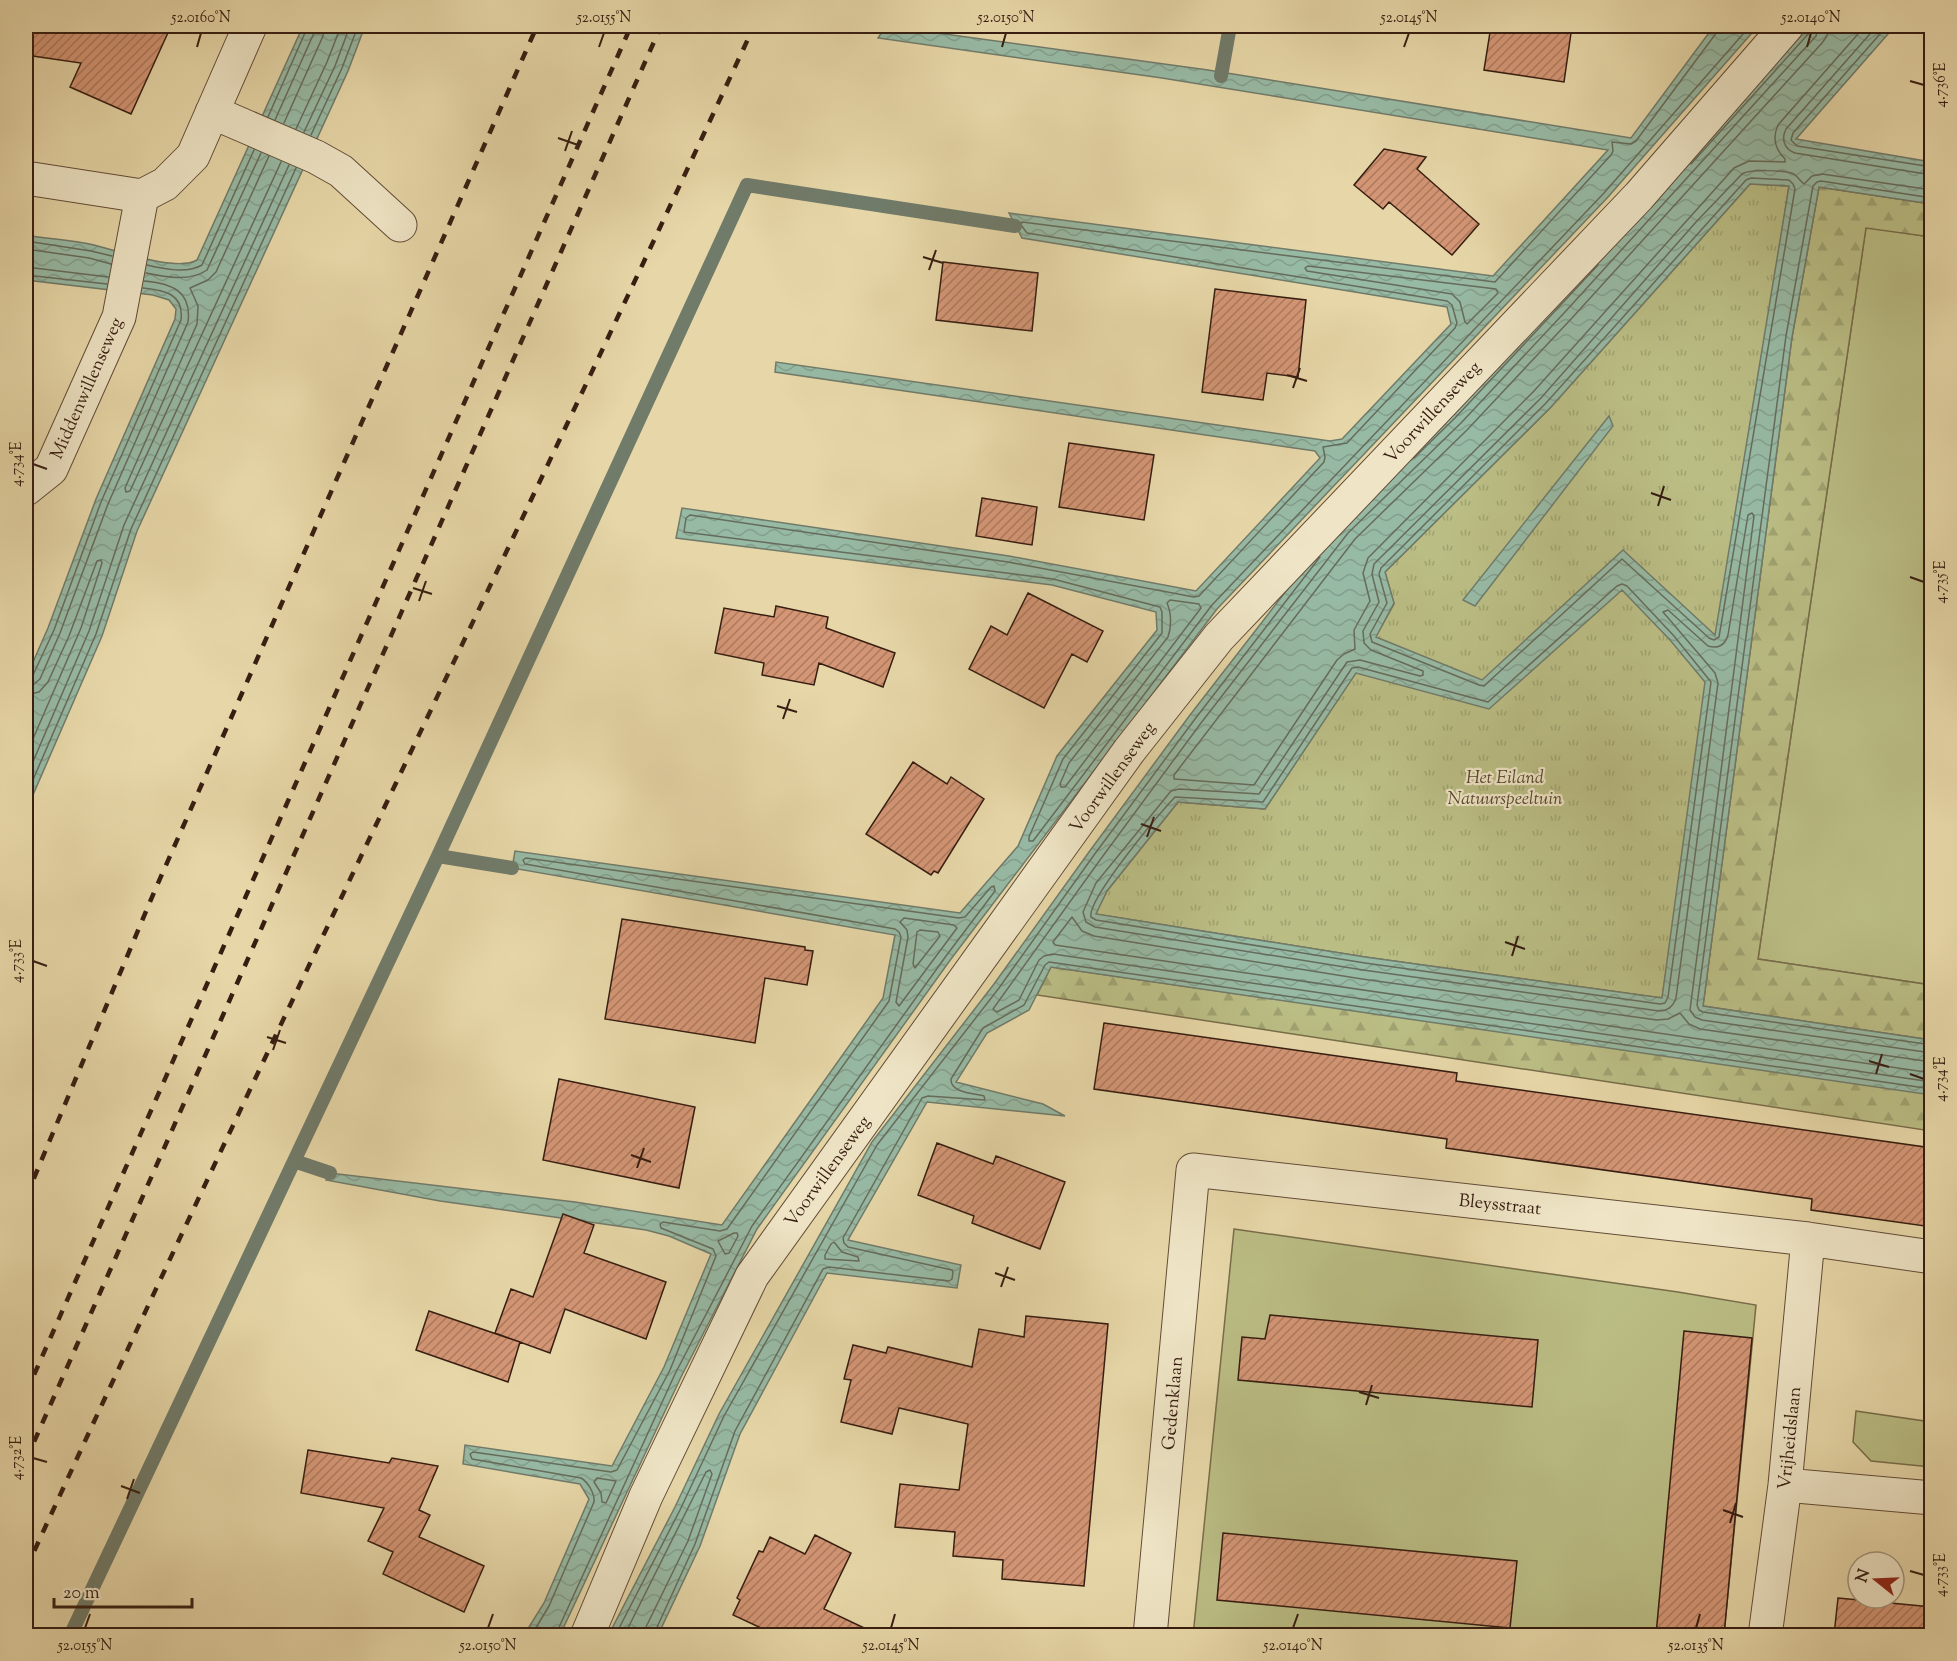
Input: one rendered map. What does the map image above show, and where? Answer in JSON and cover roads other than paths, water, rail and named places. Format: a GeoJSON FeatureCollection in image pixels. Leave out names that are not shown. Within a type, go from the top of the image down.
{"type":"FeatureCollection","features":[{"type":"Feature","properties":{"kind":"street"},"geometry":{"type":"LineString","coordinates":[[26,178],[142,196],[165,184],[193,156],[250,26]]}},
{"type":"Feature","properties":{"kind":"street","name":"Voorwillenseweg"},"geometry":{"type":"LineString","coordinates":[[587,1635],[646,1496],[752,1276],[1129,751],[1219,637],[1639,196],[1787,26]]}},
{"type":"Feature","properties":{"kind":"street"},"geometry":{"type":"LineString","coordinates":[[212,112],[316,157],[341,171],[400,225]]}},
{"type":"Feature","properties":{"kind":"street","name":"Middenwillenseweg"},"geometry":{"type":"LineString","coordinates":[[26,489],[51,469],[119,317],[142,196]]}},
{"type":"Feature","properties":{"kind":"street","name":"Bleysstraat"},"geometry":{"type":"LineString","coordinates":[[1193,1170],[1808,1239],[1932,1257]]}},
{"type":"Feature","properties":{"kind":"street","name":"Gedenklaan"},"geometry":{"type":"LineString","coordinates":[[1150,1635],[1193,1170]]}},
{"type":"Feature","properties":{"kind":"street","name":"Vrijheidslaan"},"geometry":{"type":"LineString","coordinates":[[1766,1635],[1785,1485],[1808,1239]]}},
{"type":"Feature","properties":{"kind":"street"},"geometry":{"type":"LineString","coordinates":[[1785,1485],[1932,1498]]}},
{"type":"Feature","properties":{"kind":"water"},"geometry":{"type":"Polygon","coordinates":[[[303,26],[365,26],[348,71],[137,531],[102,636],[26,811],[26,678],[48,628],[96,499],[175,319],[176,309],[169,300],[153,295],[26,280],[26,235],[86,243],[162,262],[176,264],[197,260],[303,26]]]}},
{"type":"Feature","properties":{"kind":"water"},"geometry":{"type":"Polygon","coordinates":[[[886,26],[1208,70],[1631,138],[1714,26],[1758,26],[1608,197],[1217,609],[951,959],[757,1229],[681,1377],[560,1635],[524,1635],[544,1603],[589,1499],[580,1484],[463,1464],[465,1445],[612,1466],[664,1367],[711,1254],[669,1236],[646,1230],[440,1201],[326,1180],[330,1173],[575,1202],[722,1225],[883,998],[895,935],[512,868],[515,851],[960,913],[1018,846],[1057,756],[1157,630],[1156,612],[1052,585],[676,538],[682,508],[1009,556],[1196,591],[1320,458],[1315,451],[775,372],[776,362],[1330,441],[1342,439],[1451,324],[1447,307],[1022,238],[1009,213],[1493,276],[1608,150],[1162,78],[878,38],[886,26]]]}},
{"type":"Feature","properties":{"kind":"water"},"geometry":{"type":"Polygon","coordinates":[[[1808,26],[1895,26],[1796,139],[1931,162],[1931,204],[1819,187],[1792,337],[1703,1006],[1931,1040],[1931,1095],[1051,967],[1029,1010],[987,1033],[956,1082],[1043,1104],[1065,1116],[927,1102],[848,1240],[961,1265],[957,1288],[827,1273],[740,1434],[700,1546],[658,1635],[608,1636],[675,1507],[719,1414],[872,1142],[994,984],[1190,715],[1338,524],[1760,80],[1808,26]],[[1750,184],[1551,407],[1385,572],[1394,603],[1376,637],[1482,680],[1623,550],[1715,635],[1789,186],[1750,184]],[[1622,590],[1489,709],[1356,673],[1265,809],[1178,802],[1107,891],[1096,914],[1365,957],[1662,998],[1705,682],[1670,640],[1622,590]]]}},
{"type":"Feature","properties":{"kind":"water"},"geometry":{"type":"Polygon","coordinates":[[[1609,416],[1613,426],[1475,606],[1463,600],[1609,416]]]}},
{"type":"Feature","properties":{"kind":"waterway"},"geometry":{"type":"LineString","coordinates":[[1221,76],[1230,26]]}},
{"type":"Feature","properties":{"kind":"waterway"},"geometry":{"type":"LineString","coordinates":[[70,1636],[438,856],[747,185],[1015,226]]}},
{"type":"Feature","properties":{"kind":"waterway"},"geometry":{"type":"LineString","coordinates":[[438,856],[512,868]]}},
{"type":"Feature","properties":{"kind":"waterway"},"geometry":{"type":"LineString","coordinates":[[294,1161],[330,1173]]}},
{"type":"Feature","properties":{"kind":"railway"},"geometry":{"type":"LineString","coordinates":[[26,1197],[155,890],[537,26]]}},
{"type":"Feature","properties":{"kind":"railway"},"geometry":{"type":"LineString","coordinates":[[26,1393],[631,26]]}},
{"type":"Feature","properties":{"kind":"railway"},"geometry":{"type":"LineString","coordinates":[[26,1460],[661,26]]}},
{"type":"Feature","properties":{"kind":"railway"},"geometry":{"type":"LineString","coordinates":[[26,1569],[206,1182],[754,26]]}},
{"type":"Feature","properties":{"kind":"park label","name":"Het Eiland Natuurspeeltuin"},"geometry":{"type":"Point","coordinates":[1505,787]}}]}
